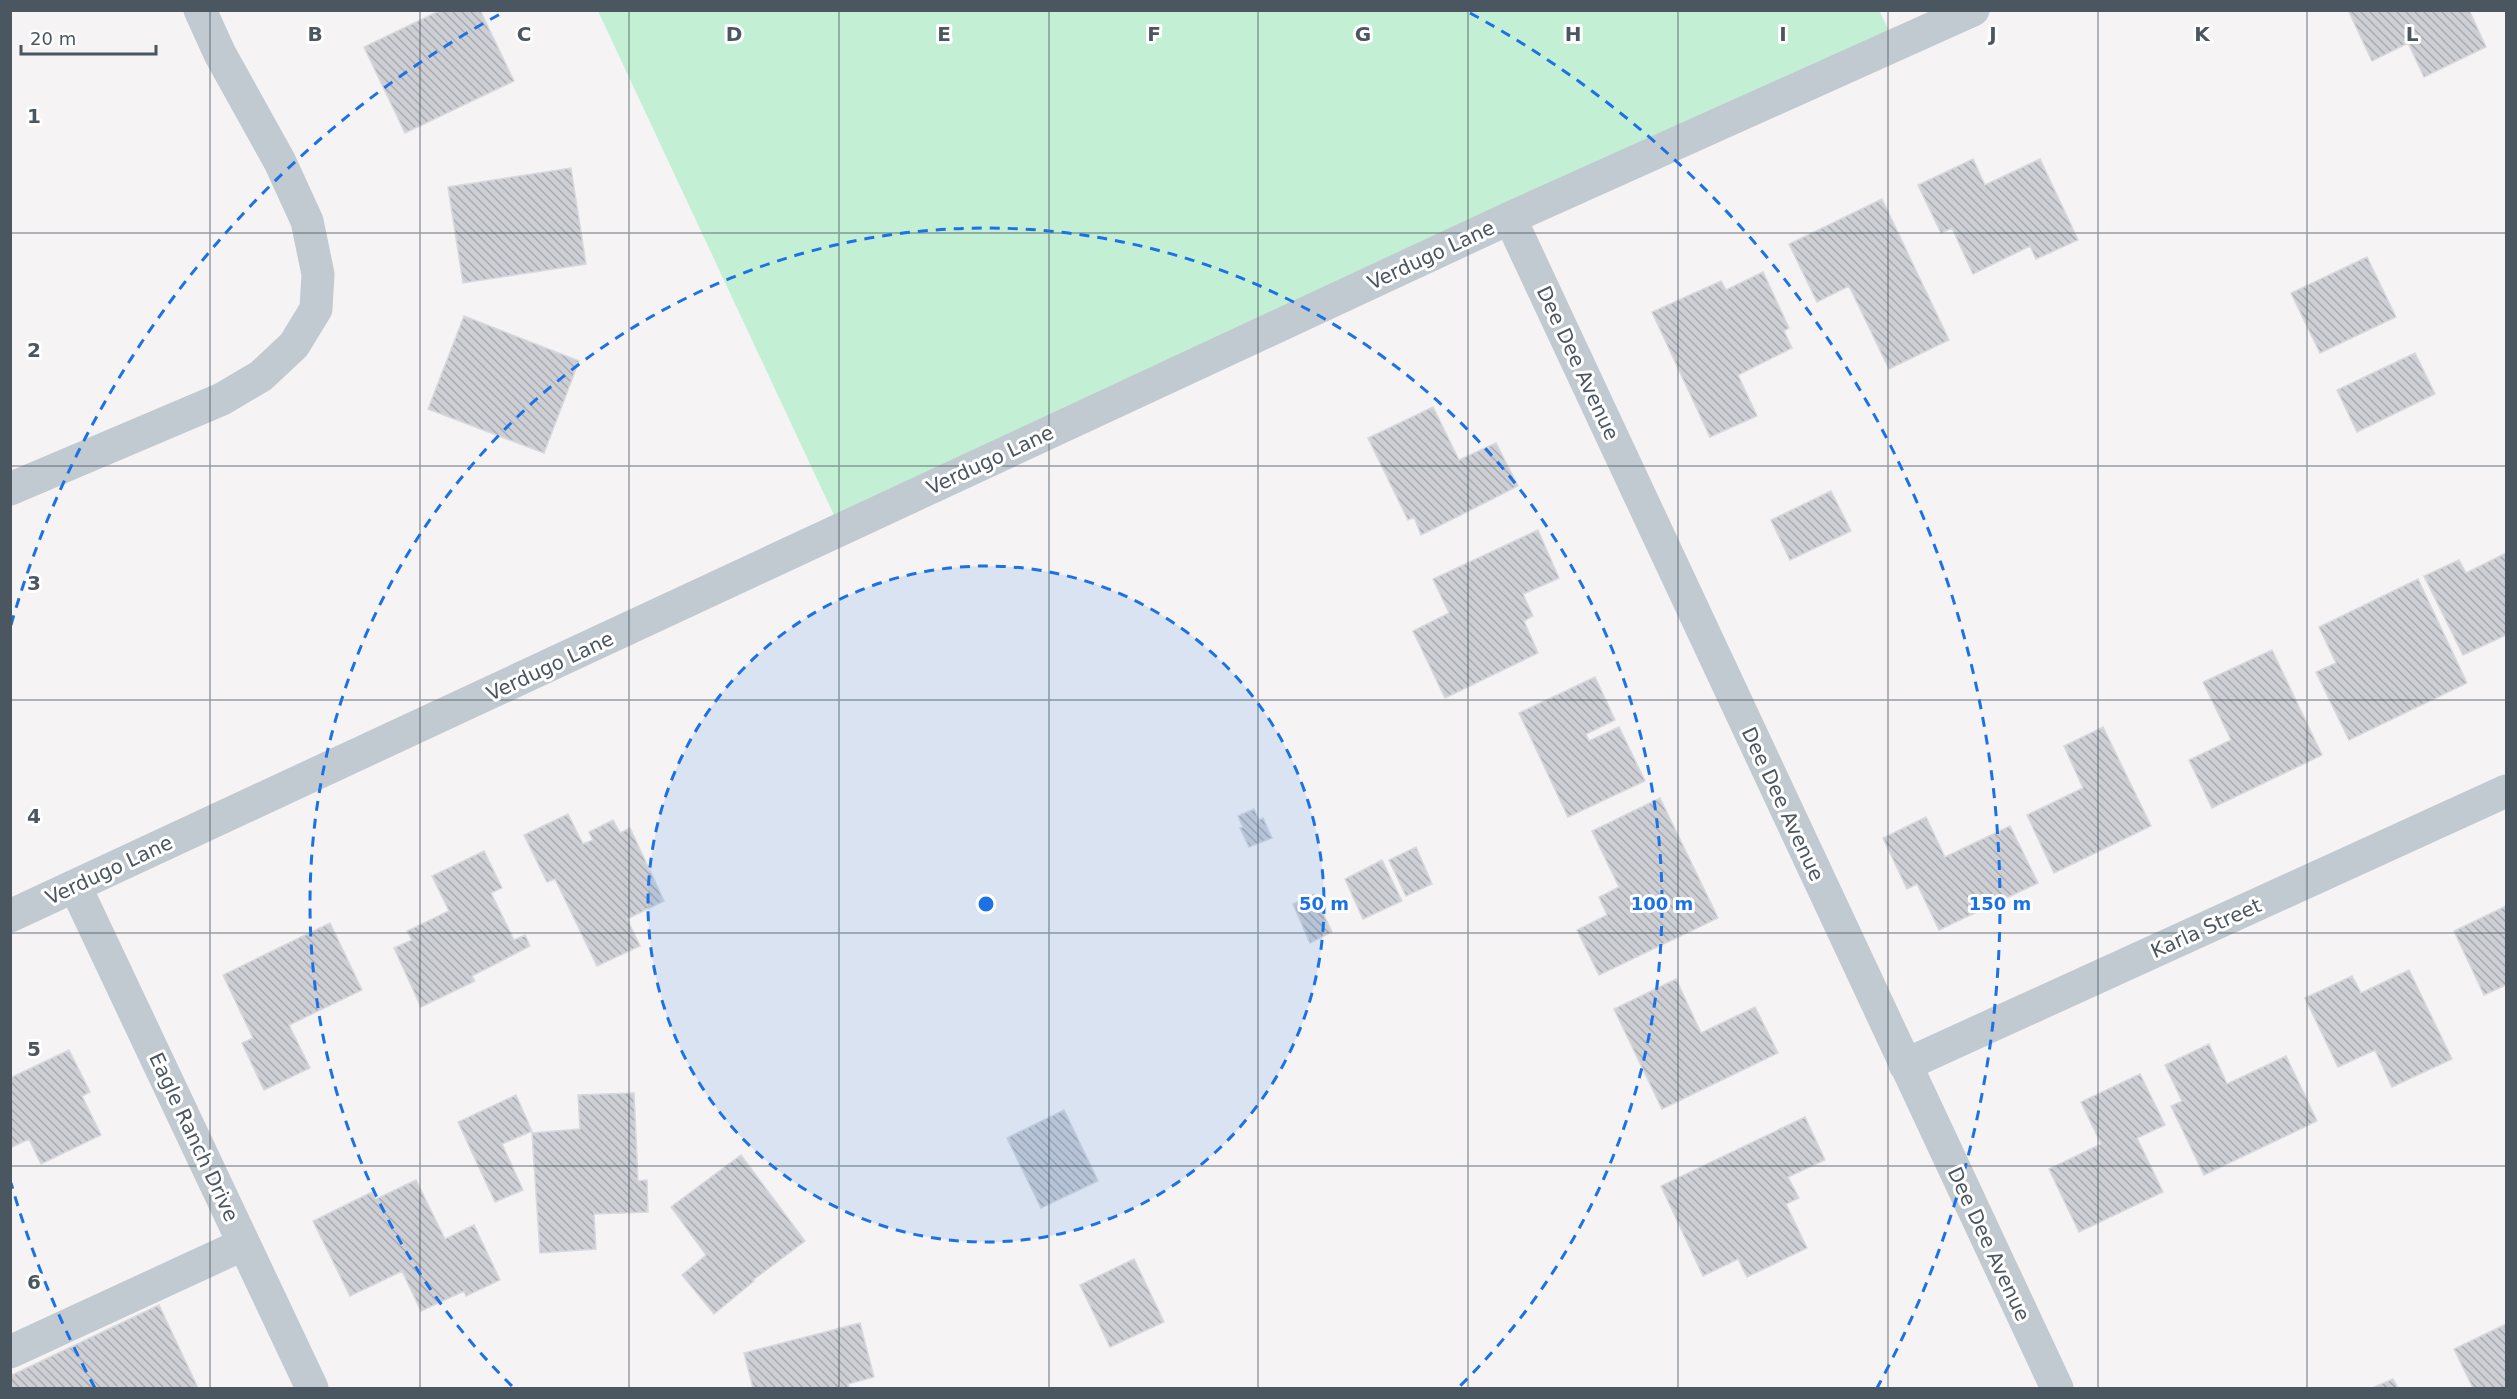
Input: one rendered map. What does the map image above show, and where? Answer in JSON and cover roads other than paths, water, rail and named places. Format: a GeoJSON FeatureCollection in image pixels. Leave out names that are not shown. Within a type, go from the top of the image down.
{"type":"FeatureCollection","features":[{"type":"Feature","properties":{"kind":"street"},"geometry":{"type":"LineString","coordinates":[[10,489],[231,393],[261,376],[294,345],[316,309],[318,274],[307,220],[280,162],[220,54],[200,10]]}},
{"type":"Feature","properties":{"kind":"street","name":"Verdugo Lane"},"geometry":{"type":"LineString","coordinates":[[10,916],[1510,218],[1972,10]]}},
{"type":"Feature","properties":{"kind":"street","name":"Dee Dee Avenue"},"geometry":{"type":"LineString","coordinates":[[1510,218],[2057,1389]]}},
{"type":"Feature","properties":{"kind":"street","name":"Karla Street"},"geometry":{"type":"LineString","coordinates":[[1905,1065],[2506,791]]}},
{"type":"Feature","properties":{"kind":"street","name":"Eagle Ranch Drive"},"geometry":{"type":"LineString","coordinates":[[75,886],[312,1389]]}},
{"type":"Feature","properties":{"kind":"street"},"geometry":{"type":"LineString","coordinates":[[10,1352],[244,1244]]}}]}
